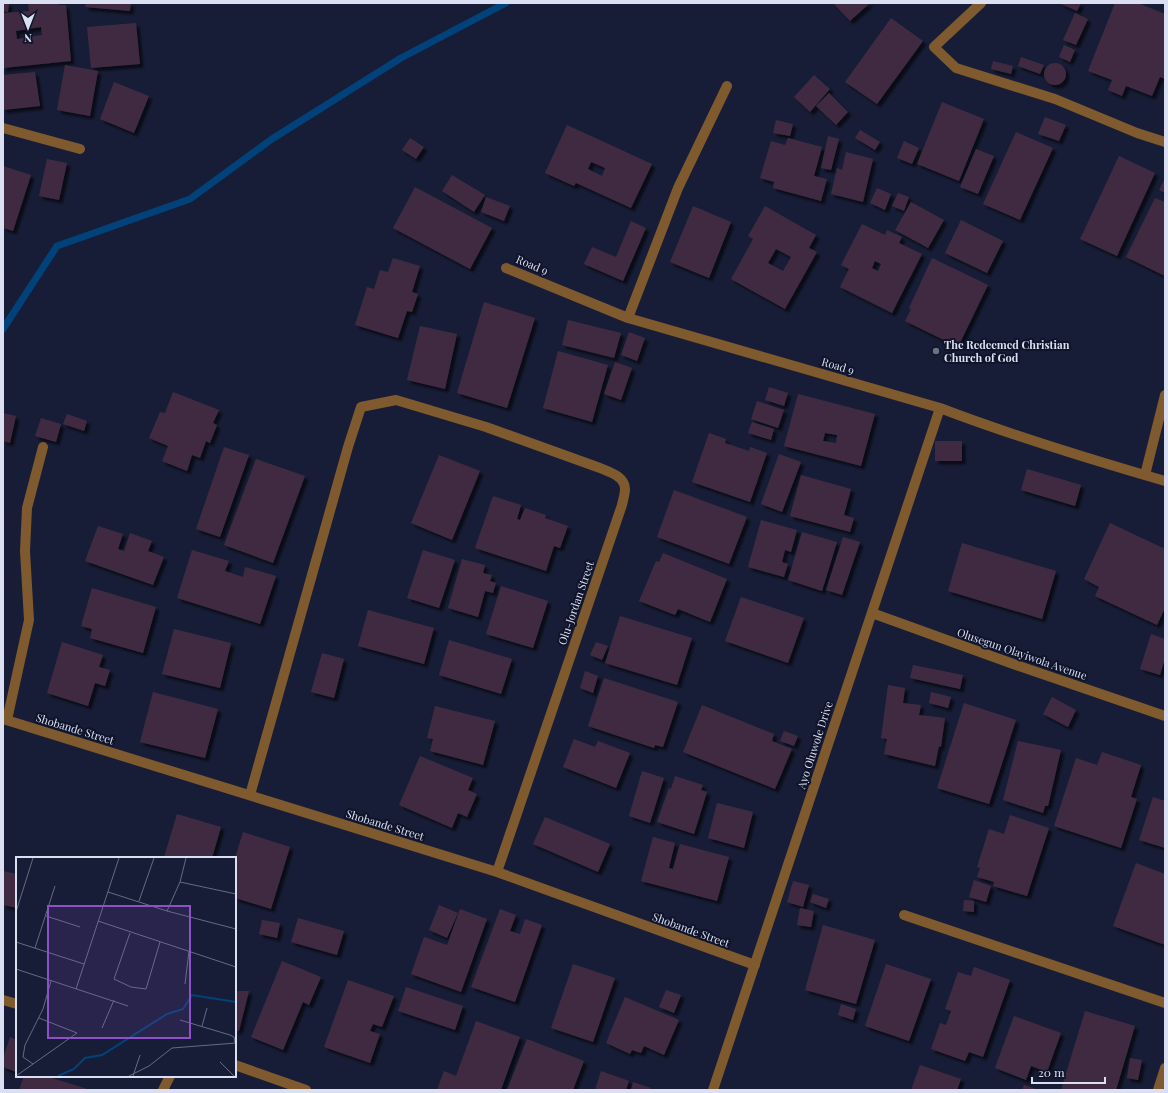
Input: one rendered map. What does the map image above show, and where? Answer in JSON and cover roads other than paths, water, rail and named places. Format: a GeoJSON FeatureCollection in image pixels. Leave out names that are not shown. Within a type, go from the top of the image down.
{"type":"FeatureCollection","features":[{"type":"Feature","properties":{"kind":"street"},"geometry":{"type":"LineString","coordinates":[[981,3],[934,48],[956,68],[1055,99],[1137,133],[1165,142]]}},
{"type":"Feature","properties":{"kind":"street"},"geometry":{"type":"LineString","coordinates":[[628,318],[678,188],[727,86]]}},
{"type":"Feature","properties":{"kind":"street"},"geometry":{"type":"LineString","coordinates":[[3,128],[80,149]]}},
{"type":"Feature","properties":{"kind":"street","name":"Road 9"},"geometry":{"type":"LineString","coordinates":[[506,268],[628,318],[940,408],[992,428],[1165,481]]}},
{"type":"Feature","properties":{"kind":"street"},"geometry":{"type":"LineString","coordinates":[[1145,475],[1165,395]]}},
{"type":"Feature","properties":{"kind":"street","name":"Olu-Jordan Street"},"geometry":{"type":"LineString","coordinates":[[250,795],[348,447],[361,407],[396,400],[486,427],[614,474],[622,480],[625,489],[622,505],[497,872]]}},
{"type":"Feature","properties":{"kind":"street","name":"Ayo Oluwole Drive"},"geometry":{"type":"LineString","coordinates":[[713,1090],[940,408]]}},
{"type":"Feature","properties":{"kind":"street"},"geometry":{"type":"LineString","coordinates":[[5,720],[29,620],[25,551],[26,515],[43,447]]}},
{"type":"Feature","properties":{"kind":"street","name":"Olusegun Olayiwola Avenue"},"geometry":{"type":"LineString","coordinates":[[872,613],[1016,665],[1165,716]]}},
{"type":"Feature","properties":{"kind":"street","name":"Shobande Street"},"geometry":{"type":"LineString","coordinates":[[5,720],[497,872],[755,965]]}},
{"type":"Feature","properties":{"kind":"street"},"geometry":{"type":"LineString","coordinates":[[904,915],[1165,1003]]}},
{"type":"Feature","properties":{"kind":"street"},"geometry":{"type":"LineString","coordinates":[[3,1000],[16,1004]]}},
{"type":"Feature","properties":{"kind":"street"},"geometry":{"type":"LineString","coordinates":[[236,1065],[306,1090]]}},
{"type":"Feature","properties":{"kind":"street"},"geometry":{"type":"LineString","coordinates":[[1158,1090],[1165,1068]]}},
{"type":"Feature","properties":{"kind":"street"},"geometry":{"type":"LineString","coordinates":[[163,1090],[170,1077]]}},
{"type":"Feature","properties":{"kind":"waterway"},"geometry":{"type":"LineString","coordinates":[[3,329],[57,246],[190,199],[272,139],[401,58],[506,3]]}},
{"type":"Feature","properties":{"kind":"place","name":"The Redeemed Christian Church of God"},"geometry":{"type":"Point","coordinates":[936,351]}}]}
